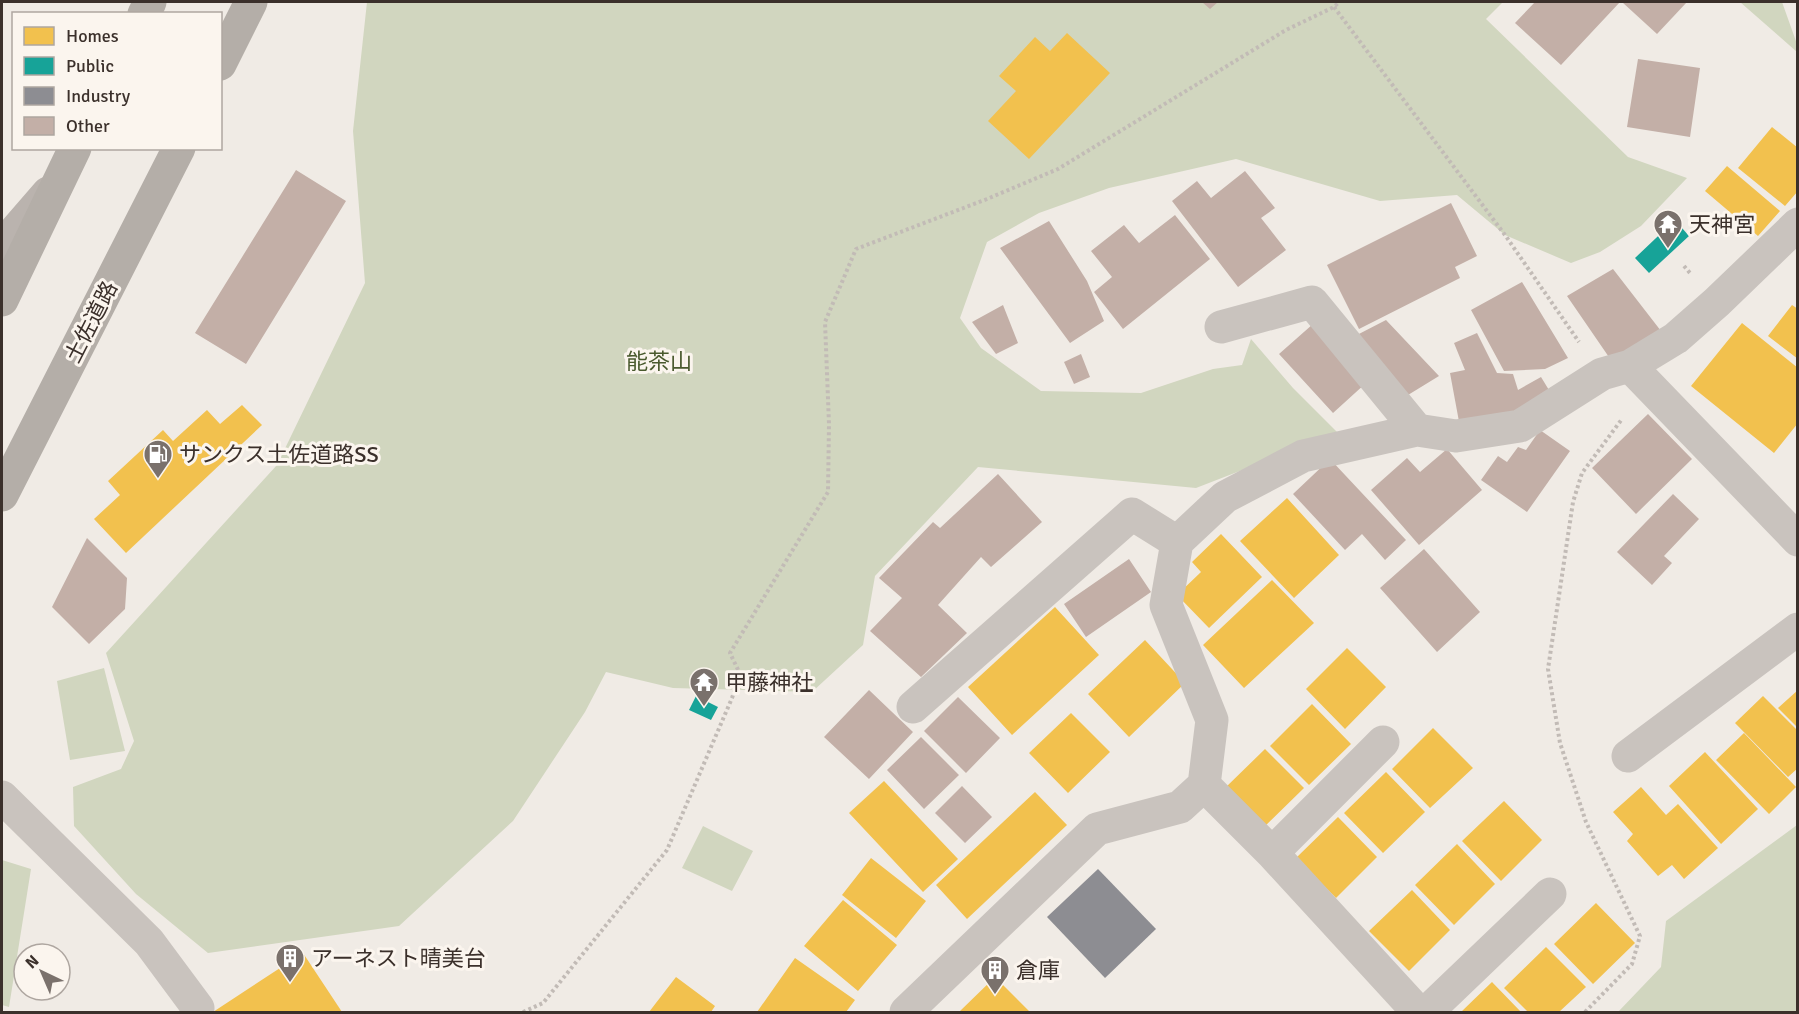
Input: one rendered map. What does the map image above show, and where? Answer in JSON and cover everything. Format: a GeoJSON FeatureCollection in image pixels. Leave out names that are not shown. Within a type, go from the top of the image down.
{"type":"FeatureCollection","features":[{"type":"Feature","properties":{"kind":"highway"},"geometry":{"type":"LineString","coordinates":[[222,60],[251,2]]}},
{"type":"Feature","properties":{"kind":"highway"},"geometry":{"type":"LineString","coordinates":[[2,300],[74,150]]}},
{"type":"Feature","properties":{"kind":"highway","name":"土佐道路"},"geometry":{"type":"LineString","coordinates":[[2,495],[178,150]]}},
{"type":"Feature","properties":{"kind":"main road"},"geometry":{"type":"LineString","coordinates":[[2,246],[58,182]]}},
{"type":"Feature","properties":{"kind":"street"},"geometry":{"type":"LineString","coordinates":[[906,1012],[1097,829],[1180,807],[1204,785],[1212,720],[1166,605],[1177,542],[1225,497],[1303,456],[1417,430],[1456,436],[1520,426],[1626,375],[1676,339],[1797,224]]}},
{"type":"Feature","properties":{"kind":"street"},"geometry":{"type":"LineString","coordinates":[[1221,327],[1312,302],[1417,430]]}},
{"type":"Feature","properties":{"kind":"street"},"geometry":{"type":"LineString","coordinates":[[1626,375],[1797,540]]}},
{"type":"Feature","properties":{"kind":"street"},"geometry":{"type":"LineString","coordinates":[[913,707],[1132,514],[1177,542]]}},
{"type":"Feature","properties":{"kind":"street"},"geometry":{"type":"LineString","coordinates":[[1628,756],[1797,629]]}},
{"type":"Feature","properties":{"kind":"street"},"geometry":{"type":"LineString","coordinates":[[1272,853],[1383,742]]}},
{"type":"Feature","properties":{"kind":"street"},"geometry":{"type":"LineString","coordinates":[[1204,785],[1272,853],[1418,1012]]}},
{"type":"Feature","properties":{"kind":"street"},"geometry":{"type":"LineString","coordinates":[[2,797],[149,942],[198,1008]]}},
{"type":"Feature","properties":{"kind":"street"},"geometry":{"type":"LineString","coordinates":[[1427,1012],[1550,894]]}},
{"type":"Feature","properties":{"kind":"path"},"geometry":{"type":"LineString","coordinates":[[523,1012],[543,1003],[667,849],[732,698],[740,674],[730,653],[828,492],[829,424],[825,322],[856,249],[987,200],[1058,169],[1286,30],[1334,7],[1339,2]]}},
{"type":"Feature","properties":{"kind":"path"},"geometry":{"type":"LineString","coordinates":[[1334,7],[1505,235],[1626,375],[1582,473],[1573,502],[1548,669],[1560,743],[1586,822],[1640,936],[1632,964],[1585,1012]]}},
{"type":"Feature","properties":{"kind":"green space","name":"能茶山"},"geometry":{"type":"Polygon","coordinates":[[[367,2],[1503,2],[1486,19],[1628,157],[1687,178],[1641,226],[1600,252],[1571,263],[1505,235],[1457,195],[1380,201],[1236,159],[1109,188],[1039,213],[987,242],[960,318],[981,348],[1041,391],[1141,393],[1213,369],[1242,365],[1251,339],[1293,388],[1338,433],[1196,488],[978,467],[875,576],[863,645],[812,692],[673,688],[606,672],[585,712],[513,821],[399,926],[208,953],[136,894],[74,826],[73,787],[121,769],[134,741],[106,653],[277,465],[365,283],[353,131],[367,2]]]}},
{"type":"Feature","properties":{"kind":"green space"},"geometry":{"type":"Polygon","coordinates":[[[1740,2],[1782,2],[1797,44],[1797,52],[1740,2]]]}},
{"type":"Feature","properties":{"kind":"green space"},"geometry":{"type":"Polygon","coordinates":[[[104,668],[125,751],[70,760],[57,681],[104,668]]]}},
{"type":"Feature","properties":{"kind":"green space"},"geometry":{"type":"Polygon","coordinates":[[[1797,825],[1797,1012],[1618,1012],[1661,967],[1666,921],[1797,825]]]}},
{"type":"Feature","properties":{"kind":"green space"},"geometry":{"type":"Polygon","coordinates":[[[703,826],[753,851],[732,891],[682,868],[703,826]]]}},
{"type":"Feature","properties":{"kind":"green space"},"geometry":{"type":"Polygon","coordinates":[[[2,860],[31,869],[19,942],[12,942],[12,988],[9,1007],[2,1005],[2,860]]]}},
{"type":"Feature","properties":{"kind":"building: Homes"},"geometry":{"type":"Polygon","coordinates":[[[1067,33],[1110,73],[1029,159],[988,121],[1016,91],[999,76],[1035,37],[1050,51],[1067,33]]]}},
{"type":"Feature","properties":{"kind":"building: Homes"},"geometry":{"type":"Polygon","coordinates":[[[1772,127],[1798,148],[1798,191],[1785,206],[1738,168],[1772,127]]]}},
{"type":"Feature","properties":{"kind":"building: Homes"},"geometry":{"type":"Polygon","coordinates":[[[1727,166],[1780,211],[1758,236],[1705,191],[1727,166]]]}},
{"type":"Feature","properties":{"kind":"building: Homes"},"geometry":{"type":"Polygon","coordinates":[[[1792,305],[1798,309],[1798,359],[1768,336],[1792,305]]]}},
{"type":"Feature","properties":{"kind":"building: Homes"},"geometry":{"type":"Polygon","coordinates":[[[1742,323],[1798,368],[1798,423],[1774,453],[1691,386],[1742,323]]]}},
{"type":"Feature","properties":{"kind":"building: Homes"},"geometry":{"type":"Polygon","coordinates":[[[242,405],[262,425],[126,553],[94,519],[120,495],[108,481],[163,430],[173,441],[207,410],[220,424],[242,405]]]}},
{"type":"Feature","properties":{"kind":"building: Homes"},"geometry":{"type":"Polygon","coordinates":[[[1287,498],[1339,555],[1294,598],[1240,541],[1287,498]]]}},
{"type":"Feature","properties":{"kind":"building: Homes"},"geometry":{"type":"Polygon","coordinates":[[[1221,534],[1262,577],[1209,628],[1177,595],[1201,572],[1192,562],[1221,534]]]}},
{"type":"Feature","properties":{"kind":"building: Homes"},"geometry":{"type":"Polygon","coordinates":[[[1272,580],[1314,623],[1244,688],[1203,645],[1272,580]]]}},
{"type":"Feature","properties":{"kind":"building: Homes"},"geometry":{"type":"Polygon","coordinates":[[[1055,607],[1099,655],[1012,735],[968,687],[1055,607]]]}},
{"type":"Feature","properties":{"kind":"building: Homes"},"geometry":{"type":"Polygon","coordinates":[[[1145,640],[1185,683],[1129,737],[1088,694],[1145,640]]]}},
{"type":"Feature","properties":{"kind":"building: Homes"},"geometry":{"type":"Polygon","coordinates":[[[1347,648],[1386,687],[1345,729],[1306,689],[1347,648]]]}},
{"type":"Feature","properties":{"kind":"building: Homes"},"geometry":{"type":"Polygon","coordinates":[[[1798,690],[1798,728],[1778,708],[1798,690]]]}},
{"type":"Feature","properties":{"kind":"building: Homes"},"geometry":{"type":"Polygon","coordinates":[[[1763,696],[1798,731],[1798,768],[1788,777],[1735,723],[1763,696]]]}},
{"type":"Feature","properties":{"kind":"building: Homes"},"geometry":{"type":"Polygon","coordinates":[[[1312,704],[1351,744],[1309,785],[1270,746],[1312,704]]]}},
{"type":"Feature","properties":{"kind":"building: Homes"},"geometry":{"type":"Polygon","coordinates":[[[1071,713],[1110,752],[1068,793],[1029,753],[1071,713]]]}},
{"type":"Feature","properties":{"kind":"building: Homes"},"geometry":{"type":"Polygon","coordinates":[[[1433,728],[1473,768],[1430,808],[1392,769],[1433,728]]]}},
{"type":"Feature","properties":{"kind":"building: Homes"},"geometry":{"type":"Polygon","coordinates":[[[1744,733],[1796,787],[1769,814],[1716,760],[1744,733]]]}},
{"type":"Feature","properties":{"kind":"building: Homes"},"geometry":{"type":"Polygon","coordinates":[[[1265,749],[1304,788],[1262,829],[1224,789],[1265,749]]]}},
{"type":"Feature","properties":{"kind":"building: Homes"},"geometry":{"type":"Polygon","coordinates":[[[1705,752],[1758,809],[1721,844],[1669,786],[1705,752]]]}},
{"type":"Feature","properties":{"kind":"building: Homes"},"geometry":{"type":"Polygon","coordinates":[[[1386,772],[1425,812],[1383,853],[1344,813],[1386,772]]]}},
{"type":"Feature","properties":{"kind":"building: Homes"},"geometry":{"type":"Polygon","coordinates":[[[884,781],[958,859],[923,892],[849,813],[884,781]]]}},
{"type":"Feature","properties":{"kind":"building: Homes"},"geometry":{"type":"Polygon","coordinates":[[[1641,787],[1666,815],[1678,804],[1718,848],[1684,879],[1672,865],[1658,876],[1627,841],[1633,834],[1613,812],[1641,787]]]}},
{"type":"Feature","properties":{"kind":"building: Homes"},"geometry":{"type":"Polygon","coordinates":[[[1035,792],[1067,825],[967,919],[936,885],[1035,792]]]}},
{"type":"Feature","properties":{"kind":"building: Homes"},"geometry":{"type":"Polygon","coordinates":[[[1504,801],[1542,840],[1501,881],[1462,841],[1504,801]]]}},
{"type":"Feature","properties":{"kind":"building: Homes"},"geometry":{"type":"Polygon","coordinates":[[[1338,817],[1377,857],[1336,898],[1296,858],[1338,817]]]}},
{"type":"Feature","properties":{"kind":"building: Homes"},"geometry":{"type":"Polygon","coordinates":[[[1457,844],[1495,884],[1454,925],[1415,885],[1457,844]]]}},
{"type":"Feature","properties":{"kind":"building: Homes"},"geometry":{"type":"Polygon","coordinates":[[[871,858],[926,901],[896,938],[842,895],[871,858]]]}},
{"type":"Feature","properties":{"kind":"building: Homes"},"geometry":{"type":"Polygon","coordinates":[[[1412,890],[1450,930],[1409,971],[1369,931],[1412,890]]]}},
{"type":"Feature","properties":{"kind":"building: Homes"},"geometry":{"type":"Polygon","coordinates":[[[843,900],[897,945],[858,991],[804,946],[843,900]]]}},
{"type":"Feature","properties":{"kind":"building: Homes"},"geometry":{"type":"Polygon","coordinates":[[[1596,903],[1635,943],[1593,984],[1554,944],[1596,903]]]}},
{"type":"Feature","properties":{"kind":"building: Homes"},"geometry":{"type":"Polygon","coordinates":[[[1546,947],[1586,987],[1559,1012],[1528,1012],[1504,988],[1546,947]]]}},
{"type":"Feature","properties":{"kind":"building: Homes","name":"アーネスト晴美台"},"geometry":{"type":"Polygon","coordinates":[[[303,953],[342,1012],[213,1012],[303,953]]]}},
{"type":"Feature","properties":{"kind":"building: Homes"},"geometry":{"type":"Polygon","coordinates":[[[795,958],[855,1000],[846,1012],[757,1012],[795,958]]]}},
{"type":"Feature","properties":{"kind":"building: Homes"},"geometry":{"type":"Polygon","coordinates":[[[676,977],[715,1006],[711,1012],[649,1012],[676,977]]]}},
{"type":"Feature","properties":{"kind":"building: Homes","name":"倉庫"},"geometry":{"type":"Polygon","coordinates":[[[995,977],[1030,1012],[959,1012],[995,977]]]}},
{"type":"Feature","properties":{"kind":"building: Homes"},"geometry":{"type":"Polygon","coordinates":[[[1492,982],[1521,1012],[1461,1012],[1492,982]]]}},
{"type":"Feature","properties":{"kind":"building: Public"},"geometry":{"type":"Polygon","coordinates":[[[1675,220],[1689,236],[1649,273],[1635,258],[1675,220]]]}},
{"type":"Feature","properties":{"kind":"building: Public","name":"甲藤神社"},"geometry":{"type":"Polygon","coordinates":[[[696,696],[718,707],[711,720],[689,710],[696,696]]]}},
{"type":"Feature","properties":{"kind":"building: Industry"},"geometry":{"type":"Polygon","coordinates":[[[1098,869],[1156,929],[1105,978],[1047,917],[1098,869]]]}},
{"type":"Feature","properties":{"kind":"building: Other"},"geometry":{"type":"Polygon","coordinates":[[[1202,2],[1218,2],[1210,9],[1202,2]]]}},
{"type":"Feature","properties":{"kind":"building: Other"},"geometry":{"type":"Polygon","coordinates":[[[1535,2],[1620,2],[1561,65],[1515,23],[1535,2]]]}},
{"type":"Feature","properties":{"kind":"building: Other"},"geometry":{"type":"Polygon","coordinates":[[[1622,2],[1687,2],[1657,34],[1622,2]]]}},
{"type":"Feature","properties":{"kind":"building: Other"},"geometry":{"type":"Polygon","coordinates":[[[1638,59],[1700,68],[1690,137],[1627,127],[1638,59]]]}},
{"type":"Feature","properties":{"kind":"building: Other"},"geometry":{"type":"Polygon","coordinates":[[[296,170],[346,201],[246,364],[195,333],[296,170]]]}},
{"type":"Feature","properties":{"kind":"building: Other"},"geometry":{"type":"Polygon","coordinates":[[[1245,171],[1275,208],[1261,218],[1286,250],[1238,287],[1172,201],[1197,181],[1211,198],[1245,171]]]}},
{"type":"Feature","properties":{"kind":"building: Other"},"geometry":{"type":"Polygon","coordinates":[[[1451,203],[1477,256],[1455,267],[1460,278],[1359,329],[1327,265],[1451,203]]]}},
{"type":"Feature","properties":{"kind":"building: Other"},"geometry":{"type":"Polygon","coordinates":[[[1175,215],[1210,259],[1123,329],[1094,292],[1112,277],[1091,251],[1124,225],[1139,243],[1175,215]]]}},
{"type":"Feature","properties":{"kind":"building: Other"},"geometry":{"type":"Polygon","coordinates":[[[1049,221],[1087,281],[1104,321],[1070,343],[1000,248],[1049,221]]]}},
{"type":"Feature","properties":{"kind":"building: Other"},"geometry":{"type":"Polygon","coordinates":[[[1613,269],[1661,331],[1613,363],[1567,296],[1613,269]]]}},
{"type":"Feature","properties":{"kind":"building: Other"},"geometry":{"type":"Polygon","coordinates":[[[1522,282],[1568,358],[1545,369],[1504,371],[1471,310],[1522,282]]]}},
{"type":"Feature","properties":{"kind":"building: Other"},"geometry":{"type":"Polygon","coordinates":[[[1003,305],[1018,343],[996,354],[972,322],[1003,305]]]}},
{"type":"Feature","properties":{"kind":"building: Other"},"geometry":{"type":"Polygon","coordinates":[[[1386,320],[1439,376],[1408,395],[1355,336],[1386,320]]]}},
{"type":"Feature","properties":{"kind":"building: Other"},"geometry":{"type":"Polygon","coordinates":[[[1313,324],[1366,383],[1333,413],[1279,354],[1313,324]]]}},
{"type":"Feature","properties":{"kind":"building: Other"},"geometry":{"type":"Polygon","coordinates":[[[1477,333],[1497,373],[1513,374],[1518,390],[1541,377],[1552,395],[1517,421],[1460,427],[1450,373],[1465,370],[1454,343],[1477,333]]]}},
{"type":"Feature","properties":{"kind":"building: Other"},"geometry":{"type":"Polygon","coordinates":[[[1081,354],[1090,377],[1074,384],[1064,362],[1081,354]]]}},
{"type":"Feature","properties":{"kind":"building: Other"},"geometry":{"type":"Polygon","coordinates":[[[1648,414],[1692,459],[1636,514],[1592,468],[1648,414]]]}},
{"type":"Feature","properties":{"kind":"building: Other"},"geometry":{"type":"Polygon","coordinates":[[[1540,430],[1570,451],[1527,512],[1481,480],[1498,456],[1507,462],[1518,447],[1526,450],[1540,430]]]}},
{"type":"Feature","properties":{"kind":"building: Other"},"geometry":{"type":"Polygon","coordinates":[[[1447,449],[1482,490],[1419,545],[1371,490],[1407,458],[1420,472],[1447,449]]]}},
{"type":"Feature","properties":{"kind":"building: Other"},"geometry":{"type":"Polygon","coordinates":[[[1330,459],[1406,540],[1385,560],[1362,534],[1345,550],[1293,494],[1330,459]]]}},
{"type":"Feature","properties":{"kind":"building: Other"},"geometry":{"type":"Polygon","coordinates":[[[998,474],[1042,522],[991,567],[981,557],[938,605],[967,633],[921,677],[870,631],[902,598],[879,578],[933,522],[940,528],[998,474]]]}},
{"type":"Feature","properties":{"kind":"building: Other"},"geometry":{"type":"Polygon","coordinates":[[[1673,494],[1699,519],[1664,556],[1672,563],[1652,585],[1617,552],[1673,494]]]}},
{"type":"Feature","properties":{"kind":"building: Other"},"geometry":{"type":"Polygon","coordinates":[[[87,538],[127,578],[125,609],[89,644],[52,607],[87,538]]]}},
{"type":"Feature","properties":{"kind":"building: Other"},"geometry":{"type":"Polygon","coordinates":[[[1424,549],[1480,612],[1437,652],[1380,588],[1424,549]]]}},
{"type":"Feature","properties":{"kind":"building: Other"},"geometry":{"type":"Polygon","coordinates":[[[1129,559],[1151,592],[1086,637],[1064,604],[1129,559]]]}},
{"type":"Feature","properties":{"kind":"building: Other"},"geometry":{"type":"Polygon","coordinates":[[[869,690],[913,732],[869,779],[824,737],[869,690]]]}},
{"type":"Feature","properties":{"kind":"building: Other"},"geometry":{"type":"Polygon","coordinates":[[[958,697],[1000,738],[966,773],[924,731],[958,697]]]}},
{"type":"Feature","properties":{"kind":"building: Other"},"geometry":{"type":"Polygon","coordinates":[[[921,737],[959,775],[924,809],[887,770],[921,737]]]}},
{"type":"Feature","properties":{"kind":"building: Other"},"geometry":{"type":"Polygon","coordinates":[[[962,786],[992,817],[965,843],[935,813],[962,786]]]}},
{"type":"Feature","properties":{"kind":"place","name":"天神宮"},"geometry":{"type":"Point","coordinates":[1668,250]}},
{"type":"Feature","properties":{"kind":"place","name":"サンクス土佐道路SS"},"geometry":{"type":"Point","coordinates":[158,480]}},
{"type":"Feature","properties":{"kind":"place","name":"甲藤神社"},"geometry":{"type":"Point","coordinates":[704,708]}},
{"type":"Feature","properties":{"kind":"place","name":"アーネスト晴美台"},"geometry":{"type":"Point","coordinates":[290,984]}},
{"type":"Feature","properties":{"kind":"place","name":"倉庫"},"geometry":{"type":"Point","coordinates":[995,996]}}]}
